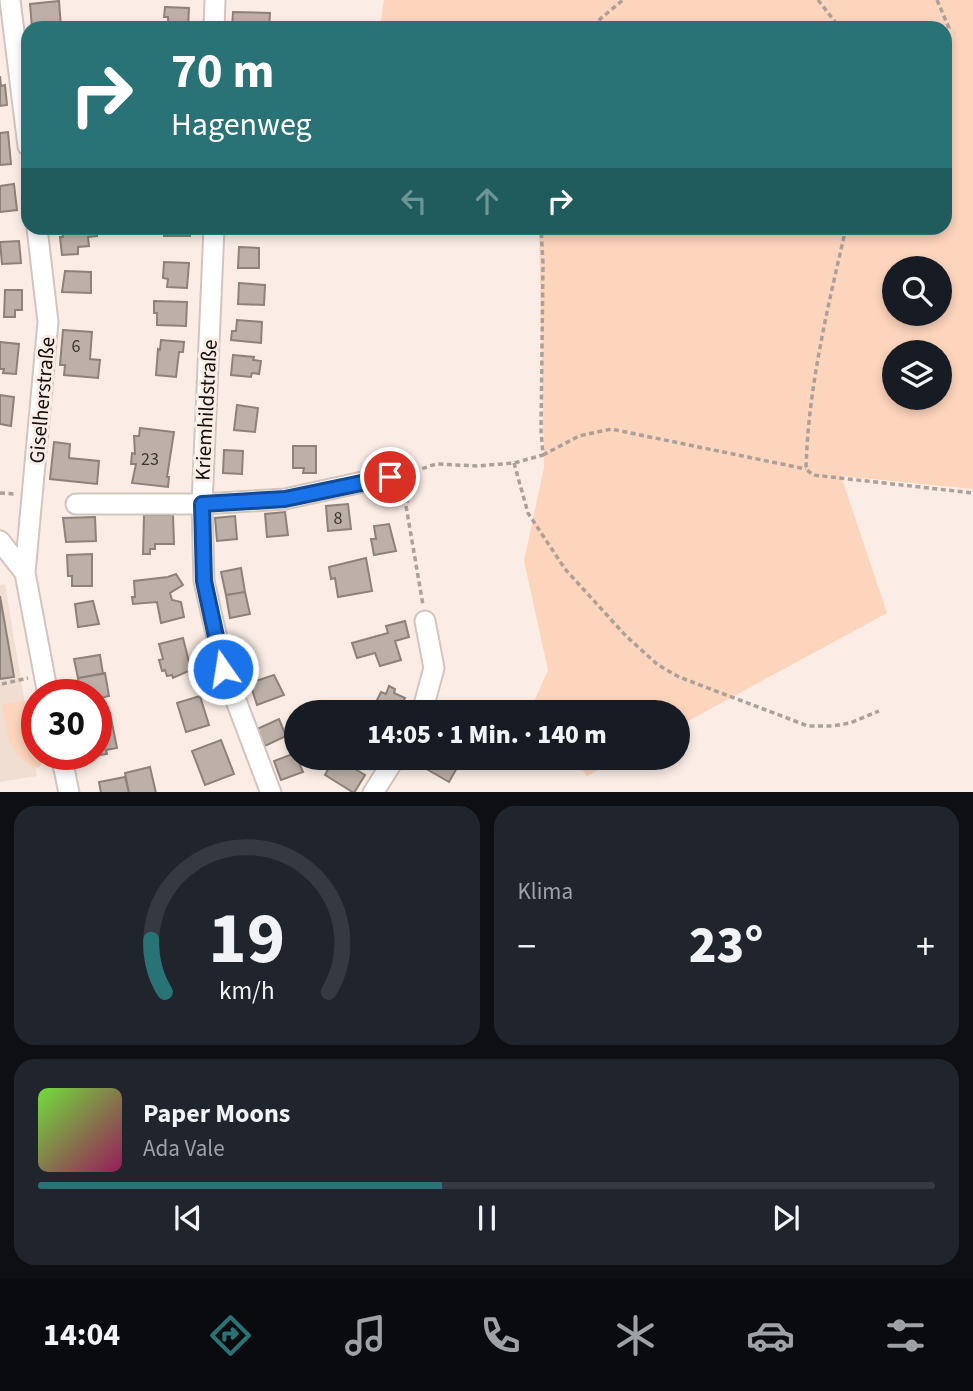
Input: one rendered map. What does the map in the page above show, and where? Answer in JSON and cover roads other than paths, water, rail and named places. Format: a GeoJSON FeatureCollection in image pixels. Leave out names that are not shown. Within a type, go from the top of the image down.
{"type":"FeatureCollection","features":[{"type":"Feature","properties":{"kind":"street"},"geometry":{"type":"LineString","coordinates":[[10,0],[21,89]]}},
{"type":"Feature","properties":{"kind":"street"},"geometry":{"type":"LineString","coordinates":[[214,21],[215,0]]}},
{"type":"Feature","properties":{"kind":"street","name":"Giselherstraße"},"geometry":{"type":"LineString","coordinates":[[25,573],[48,322],[38,235]]}},
{"type":"Feature","properties":{"kind":"street","name":"Kriemhildstraße"},"geometry":{"type":"LineString","coordinates":[[214,235],[202,504],[204,581],[223,669],[271,792]]}},
{"type":"Feature","properties":{"kind":"street"},"geometry":{"type":"LineString","coordinates":[[76,504],[202,504],[285,499],[390,477]]}},
{"type":"Feature","properties":{"kind":"street"},"geometry":{"type":"LineString","coordinates":[[0,541],[25,573],[45,679]]}},
{"type":"Feature","properties":{"kind":"street"},"geometry":{"type":"LineString","coordinates":[[425,621],[434,668],[425,700]]}},
{"type":"Feature","properties":{"kind":"street"},"geometry":{"type":"LineString","coordinates":[[64,770],[69,792]]}},
{"type":"Feature","properties":{"kind":"street"},"geometry":{"type":"LineString","coordinates":[[374,792],[387,770]]}}]}
